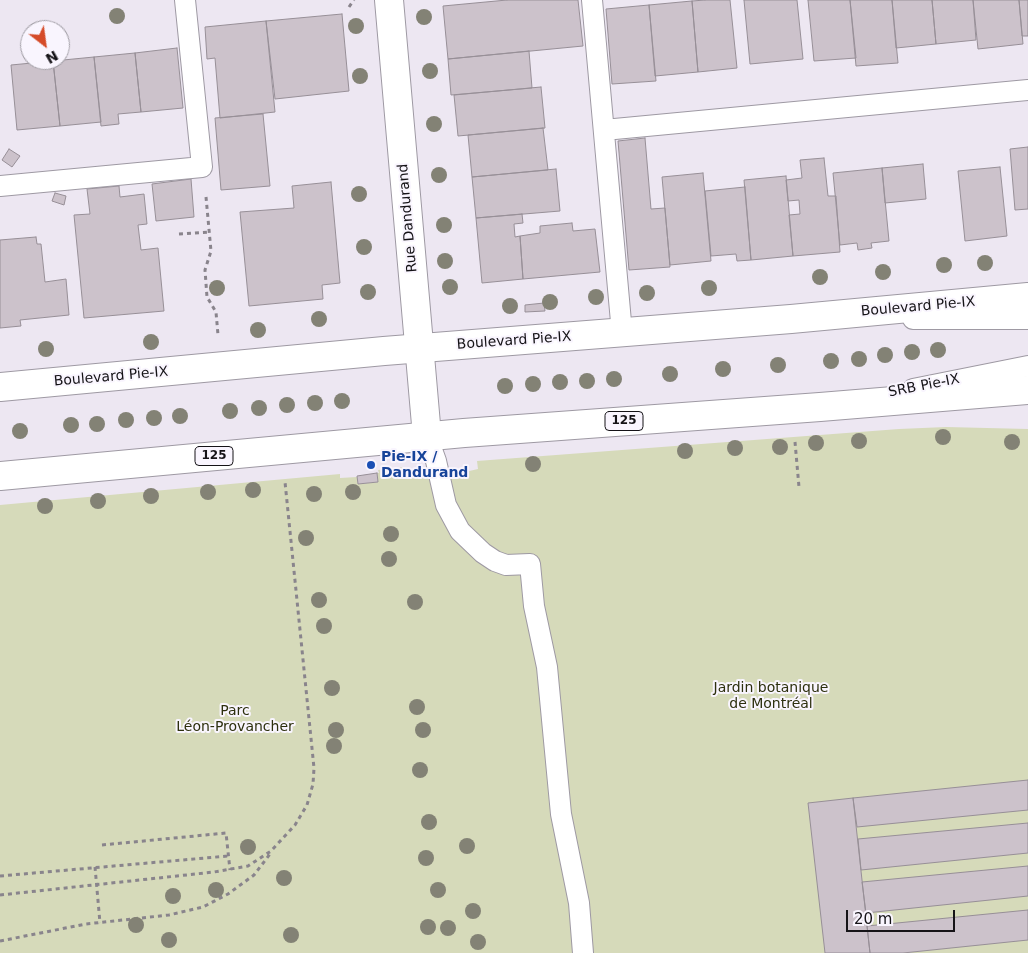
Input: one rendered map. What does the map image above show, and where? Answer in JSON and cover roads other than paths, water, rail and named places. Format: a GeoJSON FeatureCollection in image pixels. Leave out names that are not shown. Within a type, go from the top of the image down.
{"type":"FeatureCollection","features":[{"type":"Feature","properties":{"kind":"main road","name":"Rue Dandurand"},"geometry":{"type":"LineString","coordinates":[[389,0],[427,436]]}},
{"type":"Feature","properties":{"kind":"main road","name":"Boulevard Pie-IX"},"geometry":{"type":"LineString","coordinates":[[0,387],[1028,297]]}},
{"type":"Feature","properties":{"kind":"main road","name":"125"},"geometry":{"type":"LineString","coordinates":[[0,476],[427,436],[1028,390]]}},
{"type":"Feature","properties":{"kind":"lane"},"geometry":{"type":"LineString","coordinates":[[0,186],[202,167],[186,0]]}},
{"type":"Feature","properties":{"kind":"lane"},"geometry":{"type":"LineString","coordinates":[[592,0],[622,333]]}},
{"type":"Feature","properties":{"kind":"lane"},"geometry":{"type":"LineString","coordinates":[[604,130],[1028,90]]}},
{"type":"Feature","properties":{"kind":"lane"},"geometry":{"type":"LineString","coordinates":[[790,319],[1028,319]]}},
{"type":"Feature","properties":{"kind":"lane","name":"SRB Pie-IX"},"geometry":{"type":"LineString","coordinates":[[820,407],[1028,366]]}},
{"type":"Feature","properties":{"kind":"lane"},"geometry":{"type":"LineString","coordinates":[[427,436],[436,461],[446,505],[460,531],[483,553],[495,561],[506,565],[530,564],[534,606],[547,667],[561,814],[578,903],[583,953]]}},
{"type":"Feature","properties":{"kind":"place","name":"Pie-IX / Dandurand"},"geometry":{"type":"Point","coordinates":[371,465]}},
{"type":"Feature","properties":{"kind":"park label","name":"Jardin botanique de Montréal"},"geometry":{"type":"Point","coordinates":[771,696]}},
{"type":"Feature","properties":{"kind":"park label","name":"Parc Léon-Provancher"},"geometry":{"type":"Point","coordinates":[235,720]}}]}
